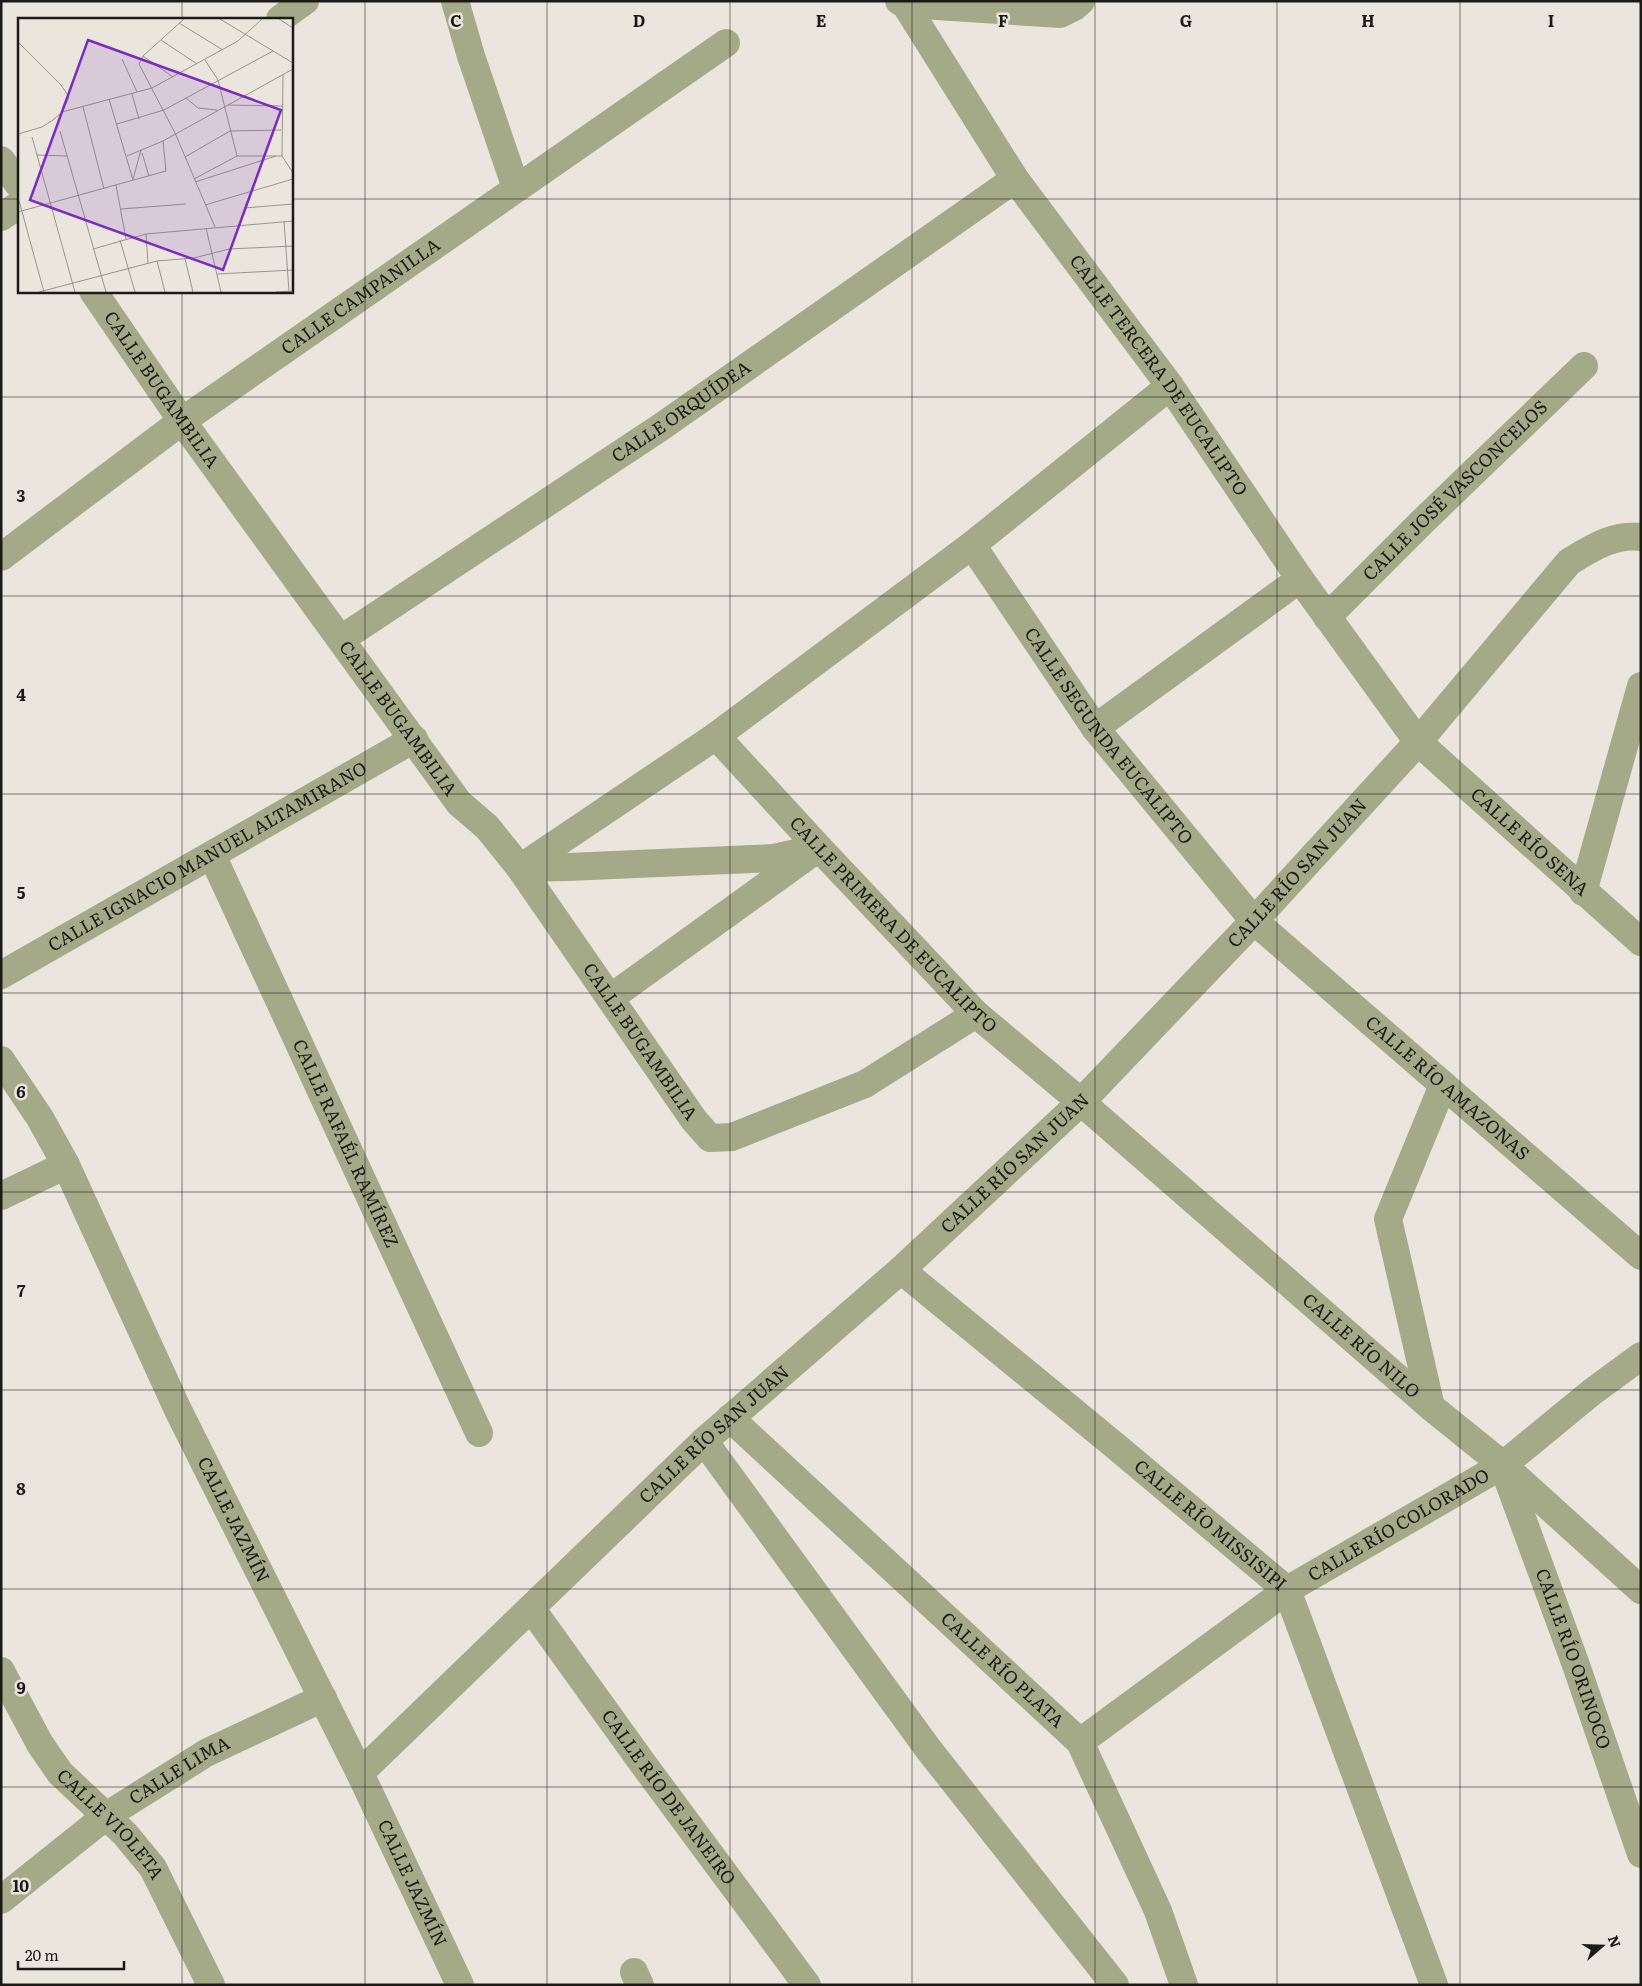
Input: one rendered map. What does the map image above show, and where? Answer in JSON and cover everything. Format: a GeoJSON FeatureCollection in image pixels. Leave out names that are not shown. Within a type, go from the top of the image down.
{"type":"FeatureCollection","features":[{"type":"Feature","properties":{"kind":"street"},"geometry":{"type":"LineString","coordinates":[[281,18],[305,1]]}},
{"type":"Feature","properties":{"kind":"street"},"geometry":{"type":"LineString","coordinates":[[455,1],[471,56],[516,188]]}},
{"type":"Feature","properties":{"kind":"street"},"geometry":{"type":"LineString","coordinates":[[902,3],[1060,14],[1081,1]]}},
{"type":"Feature","properties":{"kind":"street","name":"CALLE TERCERA DE EUCALIPTO"},"geometry":{"type":"LineString","coordinates":[[902,3],[1015,179],[1170,386],[1327,617],[1418,742]]}},
{"type":"Feature","properties":{"kind":"street","name":"CALLE CAMPANILLA"},"geometry":{"type":"LineString","coordinates":[[1,557],[182,421],[726,43]]}},
{"type":"Feature","properties":{"kind":"street"},"geometry":{"type":"LineString","coordinates":[[1,160],[18,184]]}},
{"type":"Feature","properties":{"kind":"street","name":"CALLE ORQUÍDEA"},"geometry":{"type":"LineString","coordinates":[[341,640],[661,427],[1015,179]]}},
{"type":"Feature","properties":{"kind":"street"},"geometry":{"type":"LineString","coordinates":[[1,217],[18,206]]}},
{"type":"Feature","properties":{"kind":"street","name":"CALLE BUGAMBILIA"},"geometry":{"type":"LineString","coordinates":[[93,292],[182,421],[459,803],[487,826],[520,868],[694,1120],[710,1138],[732,1137],[865,1084],[976,1014]]}},
{"type":"Feature","properties":{"kind":"street","name":"CALLE JOSÉ VASCONCELOS"},"geometry":{"type":"LineString","coordinates":[[1327,617],[1423,521],[1584,366]]}},
{"type":"Feature","properties":{"kind":"street"},"geometry":{"type":"LineString","coordinates":[[520,868],[716,736],[972,545],[1170,386]]}},
{"type":"Feature","properties":{"kind":"street","name":"CALLE RÍO SAN JUAN"},"geometry":{"type":"LineString","coordinates":[[360,1773],[704,1441],[901,1270],[1081,1102],[1254,921],[1418,742],[1569,562],[1595,546],[1617,538],[1640,537]]}},
{"type":"Feature","properties":{"kind":"street","name":"CALLE SEGUNDA EUCALIPTO"},"geometry":{"type":"LineString","coordinates":[[972,545],[1095,728],[1254,921]]}},
{"type":"Feature","properties":{"kind":"street"},"geometry":{"type":"LineString","coordinates":[[1095,728],[1300,578]]}},
{"type":"Feature","properties":{"kind":"street"},"geometry":{"type":"LineString","coordinates":[[1583,892],[1641,686]]}},
{"type":"Feature","properties":{"kind":"street","name":"CALLE PRIMERA DE EUCALIPTO"},"geometry":{"type":"LineString","coordinates":[[716,736],[976,1014],[1081,1102]]}},
{"type":"Feature","properties":{"kind":"street","name":"CALLE IGNACIO MANUEL ALTAMIRANO"},"geometry":{"type":"LineString","coordinates":[[1,975],[414,740]]}},
{"type":"Feature","properties":{"kind":"street","name":"CALLE RÍO SENA"},"geometry":{"type":"LineString","coordinates":[[1418,742],[1583,892],[1641,942]]}},
{"type":"Feature","properties":{"kind":"street"},"geometry":{"type":"LineString","coordinates":[[520,868],[774,858],[819,848]]}},
{"type":"Feature","properties":{"kind":"street"},"geometry":{"type":"LineString","coordinates":[[610,998],[819,848]]}},
{"type":"Feature","properties":{"kind":"street","name":"CALLE RAFAÉL RAMÍREZ"},"geometry":{"type":"LineString","coordinates":[[212,855],[479,1432]]}},
{"type":"Feature","properties":{"kind":"street","name":"CALLE RÍO AMAZONAS"},"geometry":{"type":"LineString","coordinates":[[1254,921],[1641,1256]]}},
{"type":"Feature","properties":{"kind":"street","name":"CALLE JAZMÍN"},"geometry":{"type":"LineString","coordinates":[[1,1060],[40,1118],[66,1165],[178,1410],[360,1773],[460,1985]]}},
{"type":"Feature","properties":{"kind":"street"},"geometry":{"type":"LineString","coordinates":[[1431,1407],[1388,1220],[1443,1085]]}},
{"type":"Feature","properties":{"kind":"street","name":"CALLE RÍO NILO"},"geometry":{"type":"LineString","coordinates":[[1081,1102],[1431,1407],[1503,1465],[1641,1590]]}},
{"type":"Feature","properties":{"kind":"street"},"geometry":{"type":"LineString","coordinates":[[1,1196],[66,1165]]}},
{"type":"Feature","properties":{"kind":"street","name":"CALLE RÍO MISSISIPI"},"geometry":{"type":"LineString","coordinates":[[901,1270],[1288,1590],[1434,1985]]}},
{"type":"Feature","properties":{"kind":"street","name":"CALLE RÍO COLORADO"},"geometry":{"type":"LineString","coordinates":[[1080,1742],[1288,1590],[1503,1465],[1592,1392],[1641,1356]]}},
{"type":"Feature","properties":{"kind":"street","name":"CALLE RÍO PLATA"},"geometry":{"type":"LineString","coordinates":[[730,1418],[1080,1742],[1158,1911],[1184,1985]]}},
{"type":"Feature","properties":{"kind":"street"},"geometry":{"type":"LineString","coordinates":[[704,1441],[929,1750],[1115,1985]]}},
{"type":"Feature","properties":{"kind":"street","name":"CALLE RÍO ORINOCO"},"geometry":{"type":"LineString","coordinates":[[1503,1465],[1576,1665],[1641,1854]]}},
{"type":"Feature","properties":{"kind":"street","name":"CALLE RÍO DE JANEIRO"},"geometry":{"type":"LineString","coordinates":[[531,1608],[635,1753],[807,1985]]}},
{"type":"Feature","properties":{"kind":"street","name":"CALLE VIOLETA"},"geometry":{"type":"LineString","coordinates":[[1,1671],[40,1744],[60,1773],[125,1834],[153,1868],[211,1985]]}},
{"type":"Feature","properties":{"kind":"street","name":"CALLE LIMA"},"geometry":{"type":"LineString","coordinates":[[1,1900],[106,1816],[206,1753],[323,1698]]}}]}
